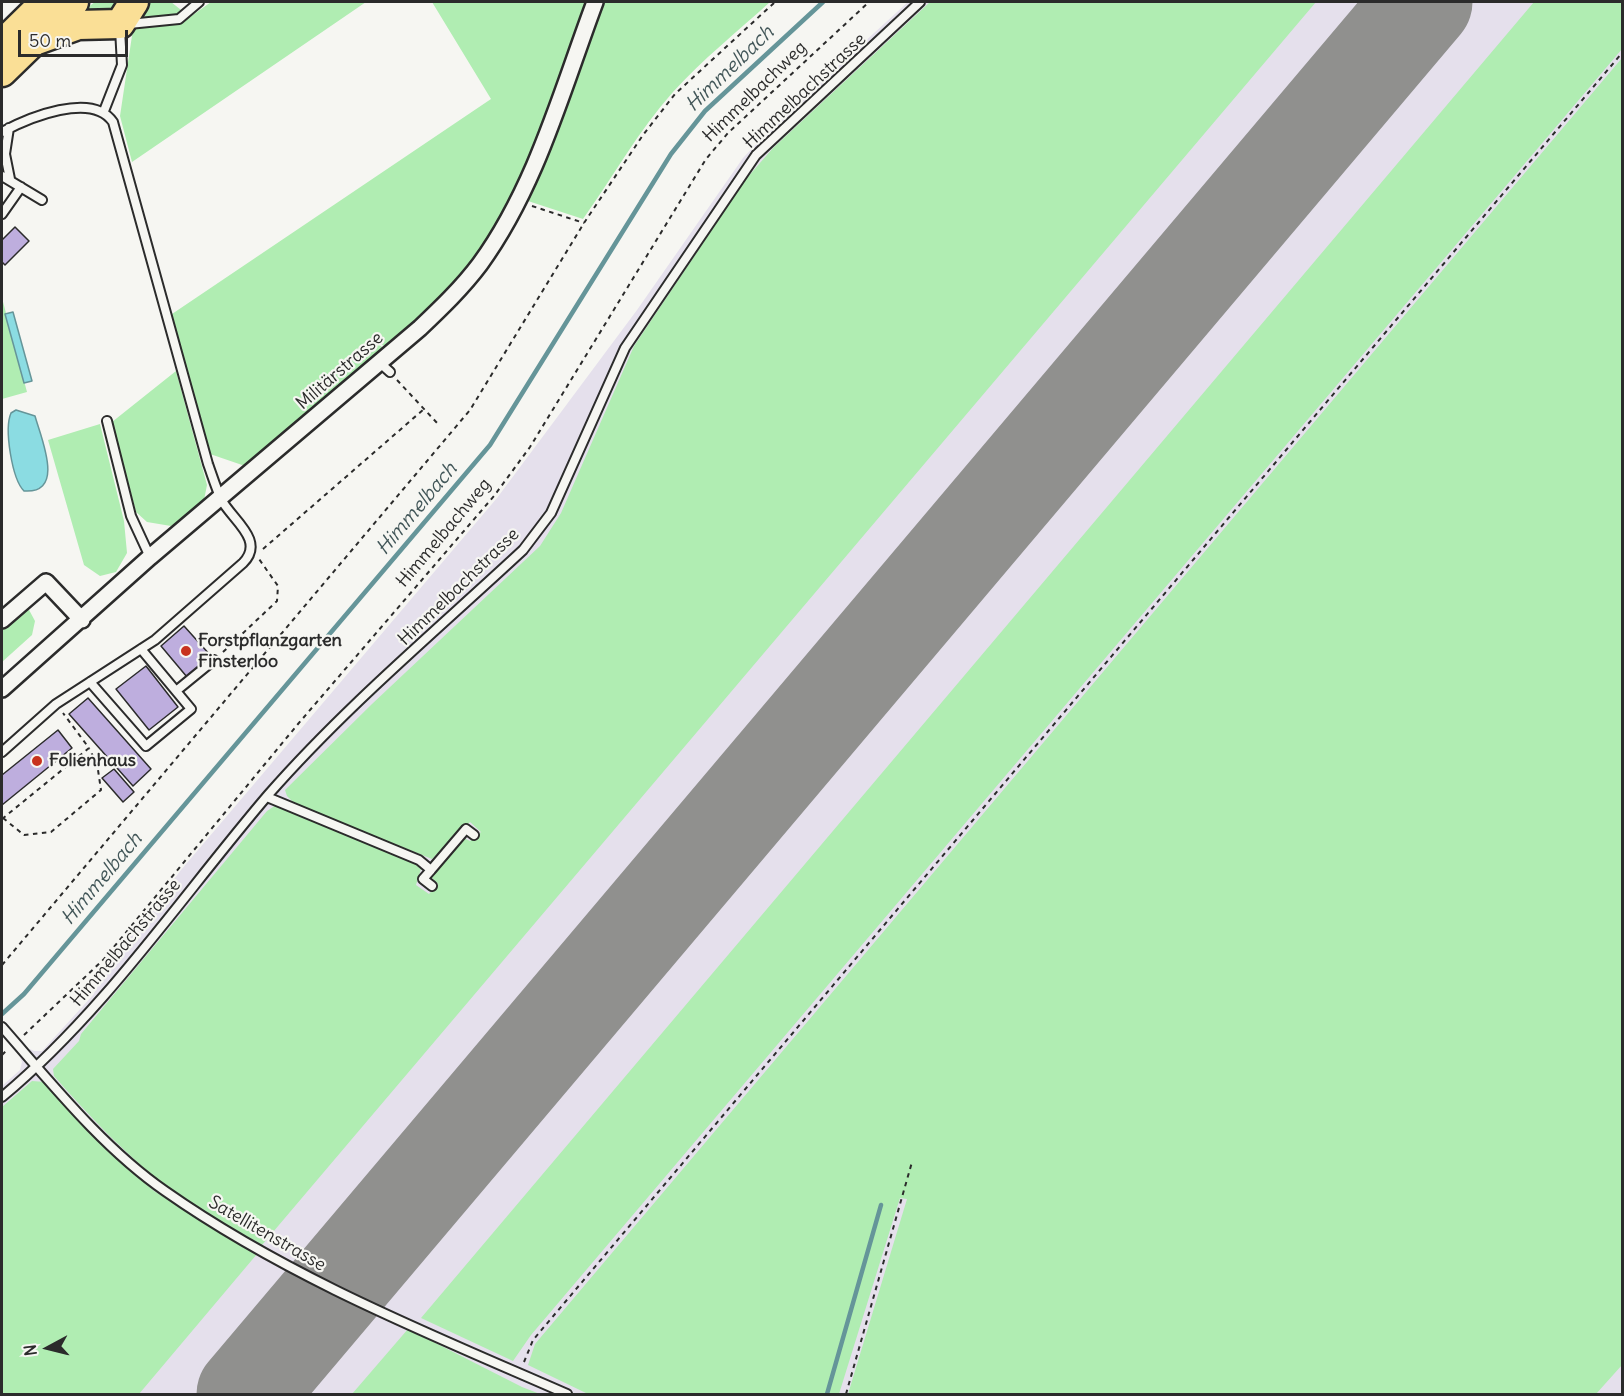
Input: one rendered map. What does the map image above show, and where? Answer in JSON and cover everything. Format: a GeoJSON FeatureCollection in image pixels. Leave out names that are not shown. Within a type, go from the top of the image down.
{"type":"FeatureCollection","features":[{"type":"Feature","properties":{"kind":"highway"},"geometry":{"type":"LineString","coordinates":[[2,44],[45,2]]}},
{"type":"Feature","properties":{"kind":"highway"},"geometry":{"type":"LineString","coordinates":[[2,72],[74,2]]}},
{"type":"Feature","properties":{"kind":"highway"},"geometry":{"type":"LineString","coordinates":[[34,40],[78,25],[127,13]]}},
{"type":"Feature","properties":{"kind":"street","name":"Militärstrasse"},"geometry":{"type":"LineString","coordinates":[[2,689],[150,557],[385,367],[458,291],[479,265],[518,201],[595,2]]}},
{"type":"Feature","properties":{"kind":"street"},"geometry":{"type":"LineString","coordinates":[[2,620],[46,582],[82,620]]}},
{"type":"Feature","properties":{"kind":"lane"},"geometry":{"type":"LineString","coordinates":[[104,111],[122,65],[127,13],[174,21],[183,17],[199,2]]}},
{"type":"Feature","properties":{"kind":"lane","name":"Himmelbachstrasse"},"geometry":{"type":"LineString","coordinates":[[2,1097],[38,1067],[100,1000],[267,797],[349,712],[523,550],[551,513],[625,348],[756,155],[920,2]]}},
{"type":"Feature","properties":{"kind":"lane"},"geometry":{"type":"LineString","coordinates":[[2,752],[56,704],[155,640],[250,557],[250,537],[221,499],[207,464],[117,130],[104,111],[84,106],[73,107],[5,130],[5,153],[10,179]]}},
{"type":"Feature","properties":{"kind":"lane"},"geometry":{"type":"LineString","coordinates":[[2,176],[42,200]]}},
{"type":"Feature","properties":{"kind":"lane"},"geometry":{"type":"LineString","coordinates":[[2,214],[21,187]]}},
{"type":"Feature","properties":{"kind":"lane"},"geometry":{"type":"LineString","coordinates":[[107,422],[131,516],[150,557]]}},
{"type":"Feature","properties":{"kind":"lane"},"geometry":{"type":"LineString","coordinates":[[90,682],[146,746],[191,709],[141,649]]}},
{"type":"Feature","properties":{"kind":"lane"},"geometry":{"type":"LineString","coordinates":[[176,692],[214,660]]}},
{"type":"Feature","properties":{"kind":"lane"},"geometry":{"type":"LineString","coordinates":[[267,797],[420,860],[431,870]]}},
{"type":"Feature","properties":{"kind":"lane"},"geometry":{"type":"LineString","coordinates":[[432,886],[423,879],[466,829],[474,836]]}},
{"type":"Feature","properties":{"kind":"lane","name":"Satellitenstrasse"},"geometry":{"type":"LineString","coordinates":[[2,1027],[83,1118],[164,1191],[248,1243],[333,1290],[567,1395]]}},
{"type":"Feature","properties":{"kind":"path"},"geometry":{"type":"LineString","coordinates":[[2,965],[470,410],[584,224],[643,135],[675,94],[775,2]]}},
{"type":"Feature","properties":{"kind":"path","name":"Himmelbachweg"},"geometry":{"type":"LineString","coordinates":[[2,1055],[104,959],[283,742],[494,496],[530,447],[706,159],[728,133],[869,2]]}},
{"type":"Feature","properties":{"kind":"path"},"geometry":{"type":"LineString","coordinates":[[519,1373],[533,1340],[1623,53]]}},
{"type":"Feature","properties":{"kind":"path"},"geometry":{"type":"LineString","coordinates":[[518,201],[584,224]]}},
{"type":"Feature","properties":{"kind":"path"},"geometry":{"type":"LineString","coordinates":[[385,367],[438,424]]}},
{"type":"Feature","properties":{"kind":"path"},"geometry":{"type":"LineString","coordinates":[[214,660],[277,601],[278,586],[256,554],[424,409]]}},
{"type":"Feature","properties":{"kind":"path"},"geometry":{"type":"LineString","coordinates":[[56,704],[89,748],[98,770],[101,790],[51,831],[24,835],[2,819],[89,748]]}},
{"type":"Feature","properties":{"kind":"path"},"geometry":{"type":"LineString","coordinates":[[846,1395],[912,1162]]}},
{"type":"Feature","properties":{"kind":"shaded area"},"geometry":{"type":"Polygon","coordinates":[[[908,2],[1622,2],[1622,1394],[2,1394],[2,1086],[20,1070],[22,1062],[20,1058],[30,1049],[42,1051],[93,995],[111,961],[181,870],[497,498],[637,310],[743,158],[781,118],[908,2]]]}},
{"type":"Feature","properties":{"kind":"green space"},"geometry":{"type":"Polygon","coordinates":[[[95,2],[171,2],[190,17],[211,2],[366,2],[132,162],[120,116],[133,29],[84,10],[95,2]]]}},
{"type":"Feature","properties":{"kind":"green space"},"geometry":{"type":"Polygon","coordinates":[[[432,2],[588,2],[560,71],[573,78],[603,2],[770,2],[708,57],[660,107],[583,219],[528,201],[518,201],[473,260],[423,314],[386,347],[371,339],[385,349],[245,466],[210,454],[172,314],[491,99],[432,2]]]}},
{"type":"Feature","properties":{"kind":"green space"},"geometry":{"type":"Polygon","coordinates":[[[930,2],[1316,2],[262,1245],[214,1218],[168,1188],[123,1149],[54,1076],[53,1069],[79,1041],[81,1034],[267,811],[276,805],[414,863],[421,869],[416,885],[429,894],[438,884],[431,877],[464,838],[470,841],[481,832],[470,822],[432,859],[295,804],[287,796],[285,790],[372,704],[540,546],[561,513],[634,346],[746,179],[773,148],[930,2]]]}},
{"type":"Feature","properties":{"kind":"green space"},"geometry":{"type":"Polygon","coordinates":[[[1534,2],[1622,2],[1622,49],[531,1335],[513,1361],[421,1318],[1534,2]]]}},
{"type":"Feature","properties":{"kind":"green space"},"geometry":{"type":"Polygon","coordinates":[[[1622,58],[1622,1365],[1596,1394],[848,1394],[907,1199],[900,1198],[839,1394],[588,1394],[528,1365],[535,1344],[1622,58]]]}},
{"type":"Feature","properties":{"kind":"green space"},"geometry":{"type":"Polygon","coordinates":[[[2,298],[27,392],[2,399],[2,298]]]}},
{"type":"Feature","properties":{"kind":"green space"},"geometry":{"type":"Polygon","coordinates":[[[176,371],[207,485],[203,505],[171,526],[147,522],[136,512],[112,422],[176,371]]]}},
{"type":"Feature","properties":{"kind":"green space"},"geometry":{"type":"Polygon","coordinates":[[[100,424],[124,521],[127,553],[116,572],[100,576],[84,565],[48,440],[100,424]]]}},
{"type":"Feature","properties":{"kind":"green space"},"geometry":{"type":"Polygon","coordinates":[[[13,605],[28,608],[35,621],[32,635],[2,662],[2,615],[13,605]]]}},
{"type":"Feature","properties":{"kind":"green space"},"geometry":{"type":"Polygon","coordinates":[[[32,1081],[45,1082],[91,1135],[154,1191],[257,1254],[139,1394],[2,1394],[2,1107],[32,1081]]]}},
{"type":"Feature","properties":{"kind":"green space"},"geometry":{"type":"Polygon","coordinates":[[[408,1329],[522,1387],[540,1394],[352,1394],[408,1329]]]}},
{"type":"Feature","properties":{"kind":"water"},"geometry":{"type":"Polygon","coordinates":[[[13,312],[32,381],[24,383],[5,314],[13,312]]]}},
{"type":"Feature","properties":{"kind":"water"},"geometry":{"type":"Polygon","coordinates":[[[16,410],[35,416],[45,450],[48,474],[44,484],[37,490],[24,491],[16,476],[10,454],[9,420],[11,413],[16,410]]]}},
{"type":"Feature","properties":{"kind":"building"},"geometry":{"type":"Polygon","coordinates":[[[15,227],[29,241],[5,265],[2,262],[2,240],[15,227]]]}},
{"type":"Feature","properties":{"kind":"building","name":"Forstpflanzgarten Finsterloo"},"geometry":{"type":"Polygon","coordinates":[[[184,626],[211,656],[187,677],[161,646],[184,626]]]}},
{"type":"Feature","properties":{"kind":"building"},"geometry":{"type":"Polygon","coordinates":[[[146,666],[178,707],[149,730],[116,689],[146,666]]]}},
{"type":"Feature","properties":{"kind":"building"},"geometry":{"type":"Polygon","coordinates":[[[88,698],[151,769],[133,786],[69,714],[88,698]]]}},
{"type":"Feature","properties":{"kind":"building","name":"Folienhaus"},"geometry":{"type":"Polygon","coordinates":[[[58,730],[72,748],[2,805],[2,775],[58,730]]]}},
{"type":"Feature","properties":{"kind":"building"},"geometry":{"type":"Polygon","coordinates":[[[114,769],[134,792],[123,802],[102,778],[114,769]]]}},
{"type":"Feature","properties":{"kind":"waterway","name":"Himmelbach"},"geometry":{"type":"LineString","coordinates":[[2,1014],[24,994],[490,445],[671,154],[705,111],[823,2]]}},
{"type":"Feature","properties":{"kind":"waterway"},"geometry":{"type":"LineString","coordinates":[[827,1394],[881,1205]]}},
{"type":"Feature","properties":{"kind":"taxiway"},"geometry":{"type":"LineString","coordinates":[[1414,13],[1424,2]]}},
{"type":"Feature","properties":{"kind":"runway"},"geometry":{"type":"LineString","coordinates":[[246,1394],[1423,2]]}},
{"type":"Feature","properties":{"kind":"place","name":"Forstpflanzgarten Finsterloo"},"geometry":{"type":"Point","coordinates":[186,651]}},
{"type":"Feature","properties":{"kind":"place","name":"Folienhaus"},"geometry":{"type":"Point","coordinates":[37,761]}}]}
